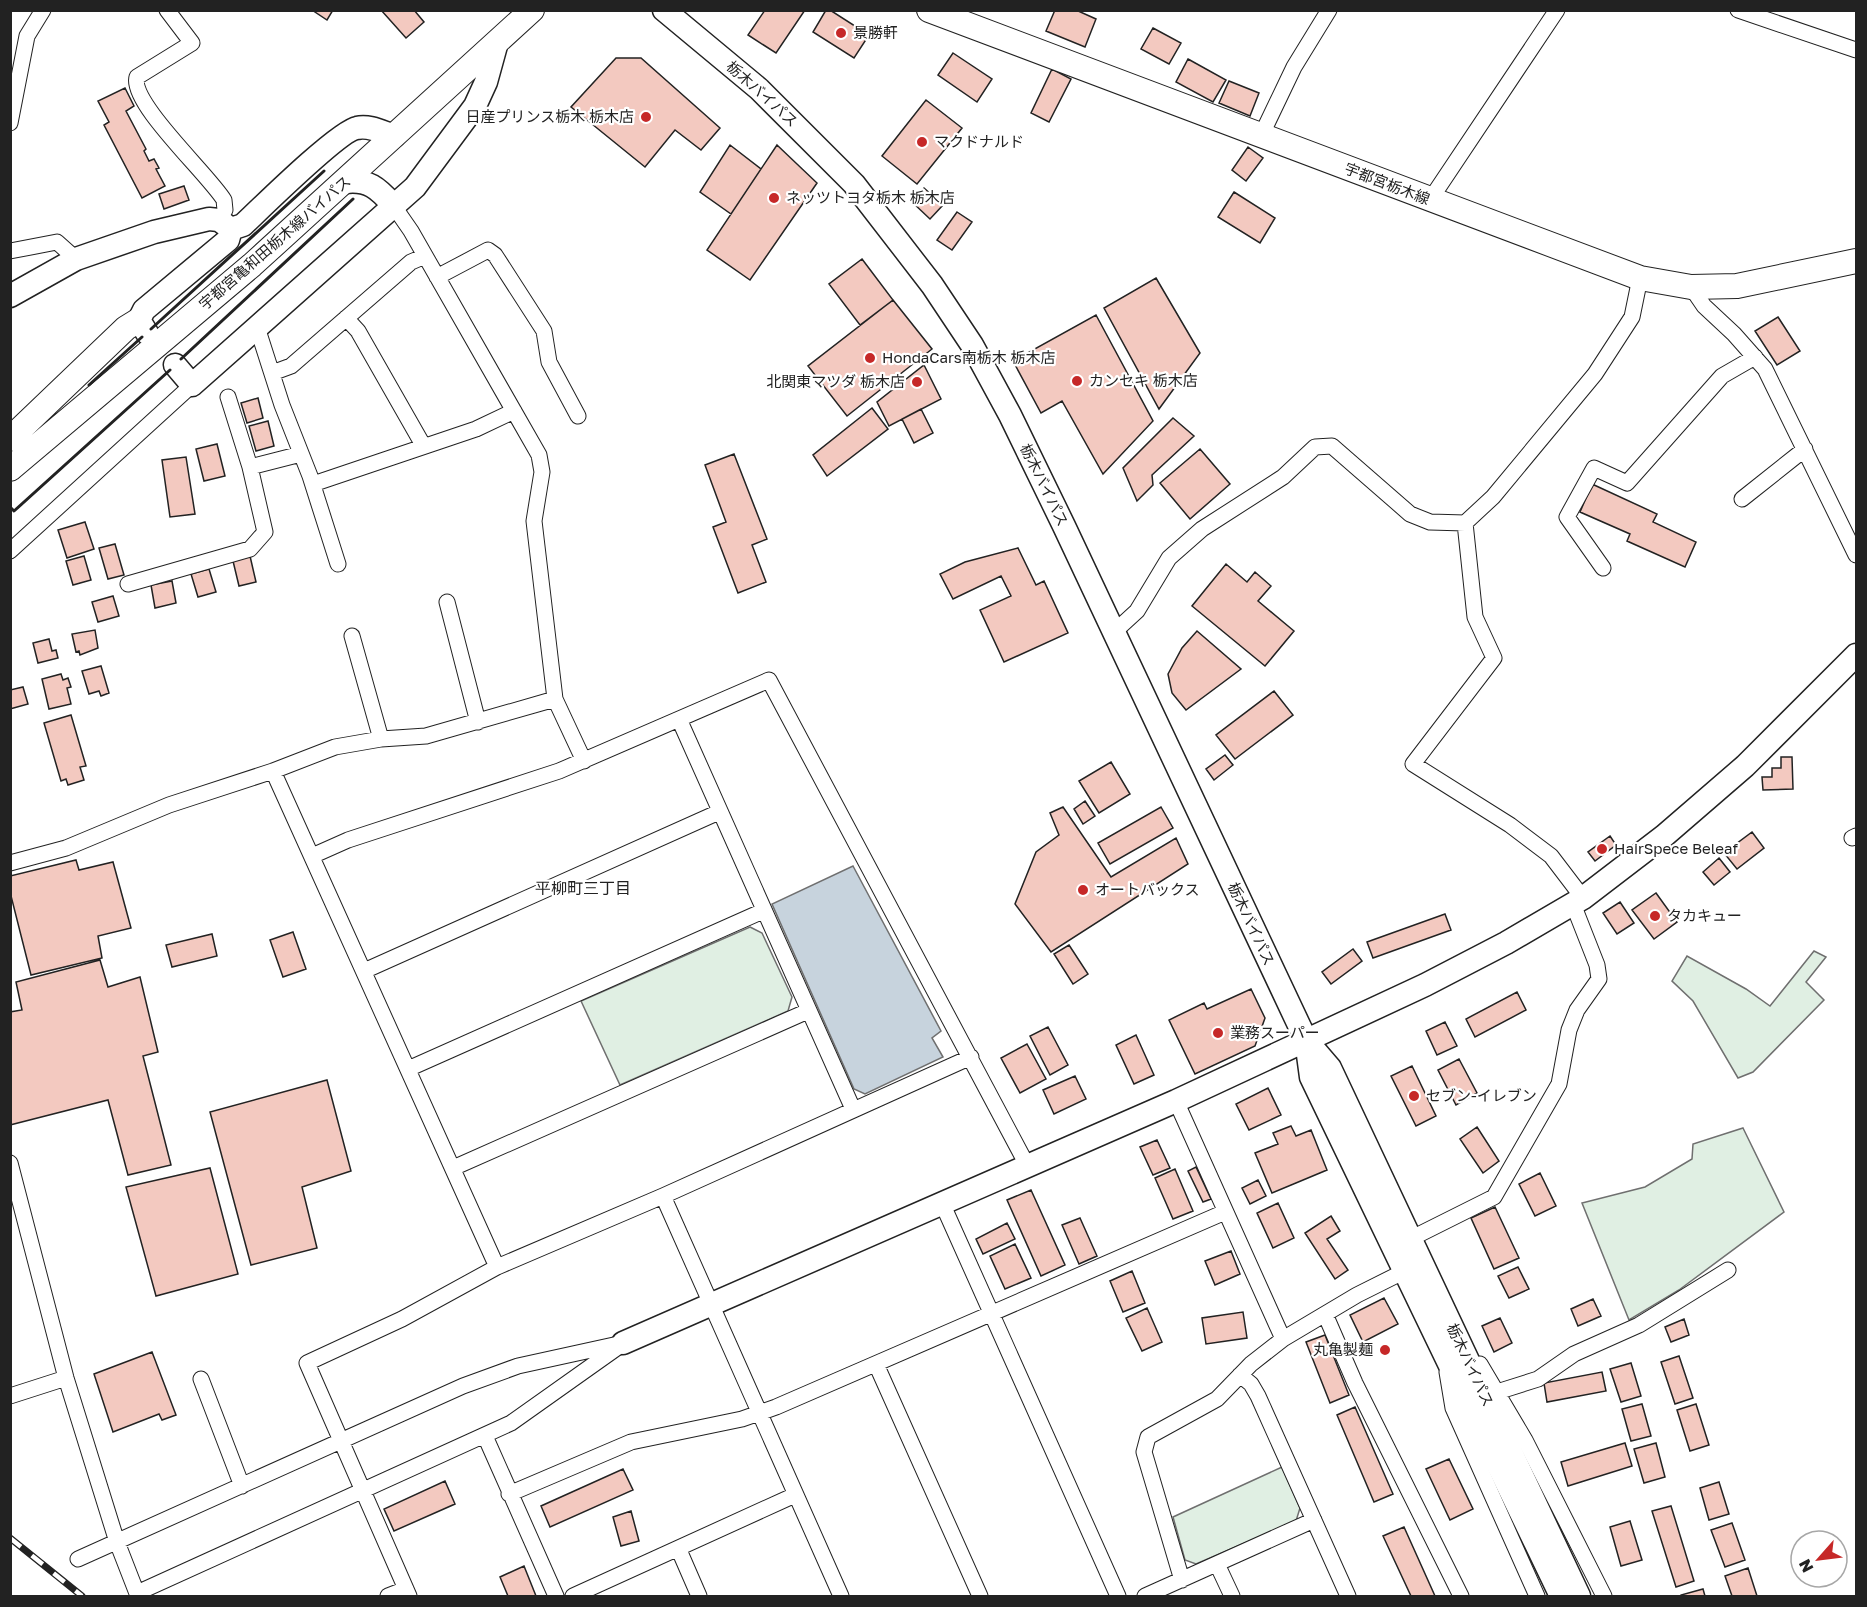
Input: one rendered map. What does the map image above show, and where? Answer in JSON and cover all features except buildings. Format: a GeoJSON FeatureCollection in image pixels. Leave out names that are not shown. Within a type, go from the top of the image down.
{"type":"FeatureCollection","features":[{"type":"Feature","properties":{"kind":"main road","name":"宇都宮亀和田栃木線バイパス"},"geometry":{"type":"LineString","coordinates":[[10,469],[252,265],[532,10]]}},
{"type":"Feature","properties":{"kind":"main road","name":"宇都宮栃木線"},"geometry":{"type":"LineString","coordinates":[[929,10],[958,15],[1261,136],[1640,278],[1691,287],[1737,286],[1857,261]]}},
{"type":"Feature","properties":{"kind":"main road"},"geometry":{"type":"LineString","coordinates":[[10,439],[126,328],[143,327]]}},
{"type":"Feature","properties":{"kind":"street"},"geometry":{"type":"LineString","coordinates":[[11,117],[27,36],[43,10]]}},
{"type":"Feature","properties":{"kind":"street"},"geometry":{"type":"LineString","coordinates":[[143,327],[144,310],[228,240],[224,200],[154,117],[140,94],[136,81],[137,77],[192,43],[167,10]]}},
{"type":"Feature","properties":{"kind":"street","name":"栃木バイパス"},"geometry":{"type":"LineString","coordinates":[[664,10],[759,89],[808,135],[854,184],[932,285],[972,345],[1010,415],[1306,1040],[1330,1068],[1412,1238],[1451,1346],[1561,1596]]}},
{"type":"Feature","properties":{"kind":"street"},"geometry":{"type":"LineString","coordinates":[[1261,136],[1294,67],[1329,10]]}},
{"type":"Feature","properties":{"kind":"street"},"geometry":{"type":"LineString","coordinates":[[1430,200],[1557,10]]}},
{"type":"Feature","properties":{"kind":"street"},"geometry":{"type":"LineString","coordinates":[[1738,10],[1857,50]]}},
{"type":"Feature","properties":{"kind":"street"},"geometry":{"type":"LineString","coordinates":[[10,551],[426,175],[466,120],[486,82],[497,42]]}},
{"type":"Feature","properties":{"kind":"street"},"geometry":{"type":"LineString","coordinates":[[10,296],[76,259],[186,223],[243,225],[344,135],[356,128],[373,129],[394,136]]}},
{"type":"Feature","properties":{"kind":"street"},"geometry":{"type":"LineString","coordinates":[[345,182],[363,181],[378,188],[393,205],[535,447],[542,472],[534,521],[555,699],[584,761]]}},
{"type":"Feature","properties":{"kind":"street"},"geometry":{"type":"LineString","coordinates":[[10,250],[57,242],[76,259]]}},
{"type":"Feature","properties":{"kind":"street"},"geometry":{"type":"LineString","coordinates":[[437,277],[488,250],[495,255],[544,331],[549,362],[578,416]]}},
{"type":"Feature","properties":{"kind":"street"},"geometry":{"type":"LineString","coordinates":[[272,373],[291,366],[411,262],[425,256]]}},
{"type":"Feature","properties":{"kind":"street"},"geometry":{"type":"LineString","coordinates":[[1113,633],[1137,611],[1169,558],[1202,529],[1282,477],[1315,447],[1332,446],[1410,514],[1430,522],[1465,523],[1493,497],[1595,374],[1632,317],[1640,278]]}},
{"type":"Feature","properties":{"kind":"street"},"geometry":{"type":"LineString","coordinates":[[1691,287],[1704,306],[1765,369],[1857,555]]}},
{"type":"Feature","properties":{"kind":"street"},"geometry":{"type":"LineString","coordinates":[[346,318],[358,331],[423,445]]}},
{"type":"Feature","properties":{"kind":"street"},"geometry":{"type":"LineString","coordinates":[[257,327],[313,484],[338,564]]}},
{"type":"Feature","properties":{"kind":"street"},"geometry":{"type":"LineString","coordinates":[[1603,568],[1567,517],[1594,468],[1627,483],[1722,376],[1755,357]]}},
{"type":"Feature","properties":{"kind":"street"},"geometry":{"type":"LineString","coordinates":[[175,365],[192,385]]}},
{"type":"Feature","properties":{"kind":"street"},"geometry":{"type":"LineString","coordinates":[[128,584],[250,549],[265,532],[250,467],[228,397]]}},
{"type":"Feature","properties":{"kind":"street"},"geometry":{"type":"LineString","coordinates":[[313,484],[476,429],[514,411]]}},
{"type":"Feature","properties":{"kind":"street"},"geometry":{"type":"LineString","coordinates":[[1742,499],[1805,449]]}},
{"type":"Feature","properties":{"kind":"street"},"geometry":{"type":"LineString","coordinates":[[250,467],[302,454]]}},
{"type":"Feature","properties":{"kind":"street"},"geometry":{"type":"LineString","coordinates":[[1412,1238],[1494,1197],[1559,1084],[1569,1030],[1577,1010],[1599,979],[1578,901],[1551,856],[1510,825],[1413,764],[1494,658],[1475,617],[1465,523]]}},
{"type":"Feature","properties":{"kind":"street"},"geometry":{"type":"LineString","coordinates":[[447,602],[478,722]]}},
{"type":"Feature","properties":{"kind":"street"},"geometry":{"type":"LineString","coordinates":[[352,636],[381,739]]}},
{"type":"Feature","properties":{"kind":"street"},"geometry":{"type":"LineString","coordinates":[[78,1559],[464,1386],[518,1366],[623,1343],[1176,1101],[1435,980],[1578,901],[1664,836],[1745,766],[1857,655]]}},
{"type":"Feature","properties":{"kind":"street"},"geometry":{"type":"LineString","coordinates":[[312,856],[348,840],[584,761],[769,680],[1027,1165]]}},
{"type":"Feature","properties":{"kind":"street"},"geometry":{"type":"LineString","coordinates":[[10,862],[66,848],[169,805],[273,771],[334,747],[381,739],[426,736],[555,699]]}},
{"type":"Feature","properties":{"kind":"street"},"geometry":{"type":"LineString","coordinates":[[679,719],[853,1109]]}},
{"type":"Feature","properties":{"kind":"street"},"geometry":{"type":"LineString","coordinates":[[273,771],[497,1267]]}},
{"type":"Feature","properties":{"kind":"street"},"geometry":{"type":"LineString","coordinates":[[364,971],[719,812]]}},
{"type":"Feature","properties":{"kind":"street"},"geometry":{"type":"LineString","coordinates":[[408,1069],[763,911]]}},
{"type":"Feature","properties":{"kind":"street"},"geometry":{"type":"LineString","coordinates":[[453,1168],[808,1011]]}},
{"type":"Feature","properties":{"kind":"street","name":"栃木バイパス"},"geometry":{"type":"LineString","coordinates":[[1306,1040],[1311,1077],[1405,1271],[1451,1346],[1579,1596]]}},
{"type":"Feature","properties":{"kind":"street"},"geometry":{"type":"LineString","coordinates":[[388,1596],[408,1593],[307,1363],[402,1319],[497,1267],[663,1196],[971,1057]]}},
{"type":"Feature","properties":{"kind":"street"},"geometry":{"type":"LineString","coordinates":[[1176,1101],[1283,1339]]}},
{"type":"Feature","properties":{"kind":"street"},"geometry":{"type":"LineString","coordinates":[[10,1163],[66,1378],[117,1542],[137,1595],[524,1416],[623,1343]]}},
{"type":"Feature","properties":{"kind":"street"},"geometry":{"type":"LineString","coordinates":[[663,1196],[841,1596]]}},
{"type":"Feature","properties":{"kind":"street"},"geometry":{"type":"LineString","coordinates":[[942,1203],[993,1312],[1118,1596]]}},
{"type":"Feature","properties":{"kind":"street"},"geometry":{"type":"LineString","coordinates":[[509,1494],[631,1442],[760,1413],[1225,1212]]}},
{"type":"Feature","properties":{"kind":"street"},"geometry":{"type":"LineString","coordinates":[[1497,1392],[1538,1379],[1574,1354],[1640,1325],[1728,1270]]}},
{"type":"Feature","properties":{"kind":"street"},"geometry":{"type":"LineString","coordinates":[[1182,1580],[1144,1445],[1148,1437],[1217,1399],[1240,1375],[1283,1339],[1405,1271]]}},
{"type":"Feature","properties":{"kind":"street"},"geometry":{"type":"LineString","coordinates":[[1325,1314],[1355,1383],[1461,1596]]}},
{"type":"Feature","properties":{"kind":"street"},"geometry":{"type":"LineString","coordinates":[[1451,1346],[1479,1362],[1558,1503],[1604,1596]]}},
{"type":"Feature","properties":{"kind":"street"},"geometry":{"type":"LineString","coordinates":[[1451,1346],[1453,1408],[1532,1595]]}},
{"type":"Feature","properties":{"kind":"street"},"geometry":{"type":"LineString","coordinates":[[876,1364],[980,1596]]}},
{"type":"Feature","properties":{"kind":"street"},"geometry":{"type":"LineString","coordinates":[[1240,1375],[1251,1384],[1258,1395],[1348,1596]]}},
{"type":"Feature","properties":{"kind":"street"},"geometry":{"type":"LineString","coordinates":[[10,1396],[66,1378]]}},
{"type":"Feature","properties":{"kind":"street"},"geometry":{"type":"LineString","coordinates":[[201,1379],[242,1486]]}},
{"type":"Feature","properties":{"kind":"street"},"geometry":{"type":"LineString","coordinates":[[485,1436],[556,1596]]}},
{"type":"Feature","properties":{"kind":"street"},"geometry":{"type":"LineString","coordinates":[[573,1596],[679,1550],[795,1495]]}},
{"type":"Feature","properties":{"kind":"street"},"geometry":{"type":"LineString","coordinates":[[1145,1596],[1314,1520]]}},
{"type":"Feature","properties":{"kind":"street"},"geometry":{"type":"LineString","coordinates":[[679,1550],[699,1596]]}},
{"type":"Feature","properties":{"kind":"street"},"geometry":{"type":"LineString","coordinates":[[1217,1564],[1232,1596]]}},
{"type":"Feature","properties":{"kind":"green space"},"geometry":{"type":"Polygon","coordinates":[[[750,927],[762,933],[792,997],[788,1011],[620,1085],[581,1001],[750,927]]]}},
{"type":"Feature","properties":{"kind":"green space"},"geometry":{"type":"Polygon","coordinates":[[[1814,951],[1826,957],[1806,982],[1824,1000],[1753,1072],[1738,1078],[1693,1001],[1672,981],[1687,956],[1746,989],[1770,1006],[1814,951]]]}},
{"type":"Feature","properties":{"kind":"green space"},"geometry":{"type":"Polygon","coordinates":[[[1743,1128],[1784,1212],[1679,1290],[1629,1320],[1582,1203],[1645,1187],[1692,1159],[1693,1144],[1743,1128]]]}},
{"type":"Feature","properties":{"kind":"green space"},"geometry":{"type":"Polygon","coordinates":[[[1282,1467],[1300,1508],[1296,1521],[1196,1564],[1185,1560],[1173,1517],[1282,1467]]]}},
{"type":"Feature","properties":{"kind":"shaded area"},"geometry":{"type":"Polygon","coordinates":[[[853,866],[941,1031],[932,1038],[943,1057],[865,1094],[854,1089],[772,904],[853,866]]]}},
{"type":"Feature","properties":{"kind":"railway"},"geometry":{"type":"LineString","coordinates":[[10,1538],[82,1596]]}},
{"type":"Feature","properties":{"kind":"wall"},"geometry":{"type":"LineString","coordinates":[[151,329],[324,171]]}},
{"type":"Feature","properties":{"kind":"wall"},"geometry":{"type":"LineString","coordinates":[[181,359],[353,199]]}},
{"type":"Feature","properties":{"kind":"wall"},"geometry":{"type":"LineString","coordinates":[[89,385],[142,337]]}},
{"type":"Feature","properties":{"kind":"wall"},"geometry":{"type":"LineString","coordinates":[[10,507],[14,511],[170,370]]}},
{"type":"Feature","properties":{"kind":"place","name":"景勝軒"},"geometry":{"type":"Point","coordinates":[841,33]}},
{"type":"Feature","properties":{"kind":"place","name":"日産プリンス栃木 栃木店"},"geometry":{"type":"Point","coordinates":[646,117]}},
{"type":"Feature","properties":{"kind":"place","name":"マクドナルド"},"geometry":{"type":"Point","coordinates":[922,142]}},
{"type":"Feature","properties":{"kind":"place","name":"ネッツトヨタ栃木 栃木店"},"geometry":{"type":"Point","coordinates":[774,198]}},
{"type":"Feature","properties":{"kind":"place","name":"HondaCars南栃木 栃木店"},"geometry":{"type":"Point","coordinates":[870,358]}},
{"type":"Feature","properties":{"kind":"place","name":"カンセキ 栃木店"},"geometry":{"type":"Point","coordinates":[1077,381]}},
{"type":"Feature","properties":{"kind":"place","name":"北関東マツダ 栃木店"},"geometry":{"type":"Point","coordinates":[917,382]}},
{"type":"Feature","properties":{"kind":"place","name":"HairSpece Beleaf"},"geometry":{"type":"Point","coordinates":[1602,849]}},
{"type":"Feature","properties":{"kind":"place","name":"オートバックス"},"geometry":{"type":"Point","coordinates":[1083,890]}},
{"type":"Feature","properties":{"kind":"place","name":"タカキュー"},"geometry":{"type":"Point","coordinates":[1655,916]}},
{"type":"Feature","properties":{"kind":"place","name":"業務スーパー"},"geometry":{"type":"Point","coordinates":[1218,1033]}},
{"type":"Feature","properties":{"kind":"place","name":"セブン-イレブン"},"geometry":{"type":"Point","coordinates":[1414,1096]}},
{"type":"Feature","properties":{"kind":"place","name":"丸亀製麺"},"geometry":{"type":"Point","coordinates":[1385,1350]}},
{"type":"Feature","properties":{"kind":"district","name":"平柳町三丁目"},"geometry":{"type":"Point","coordinates":[583,888]}}]}
